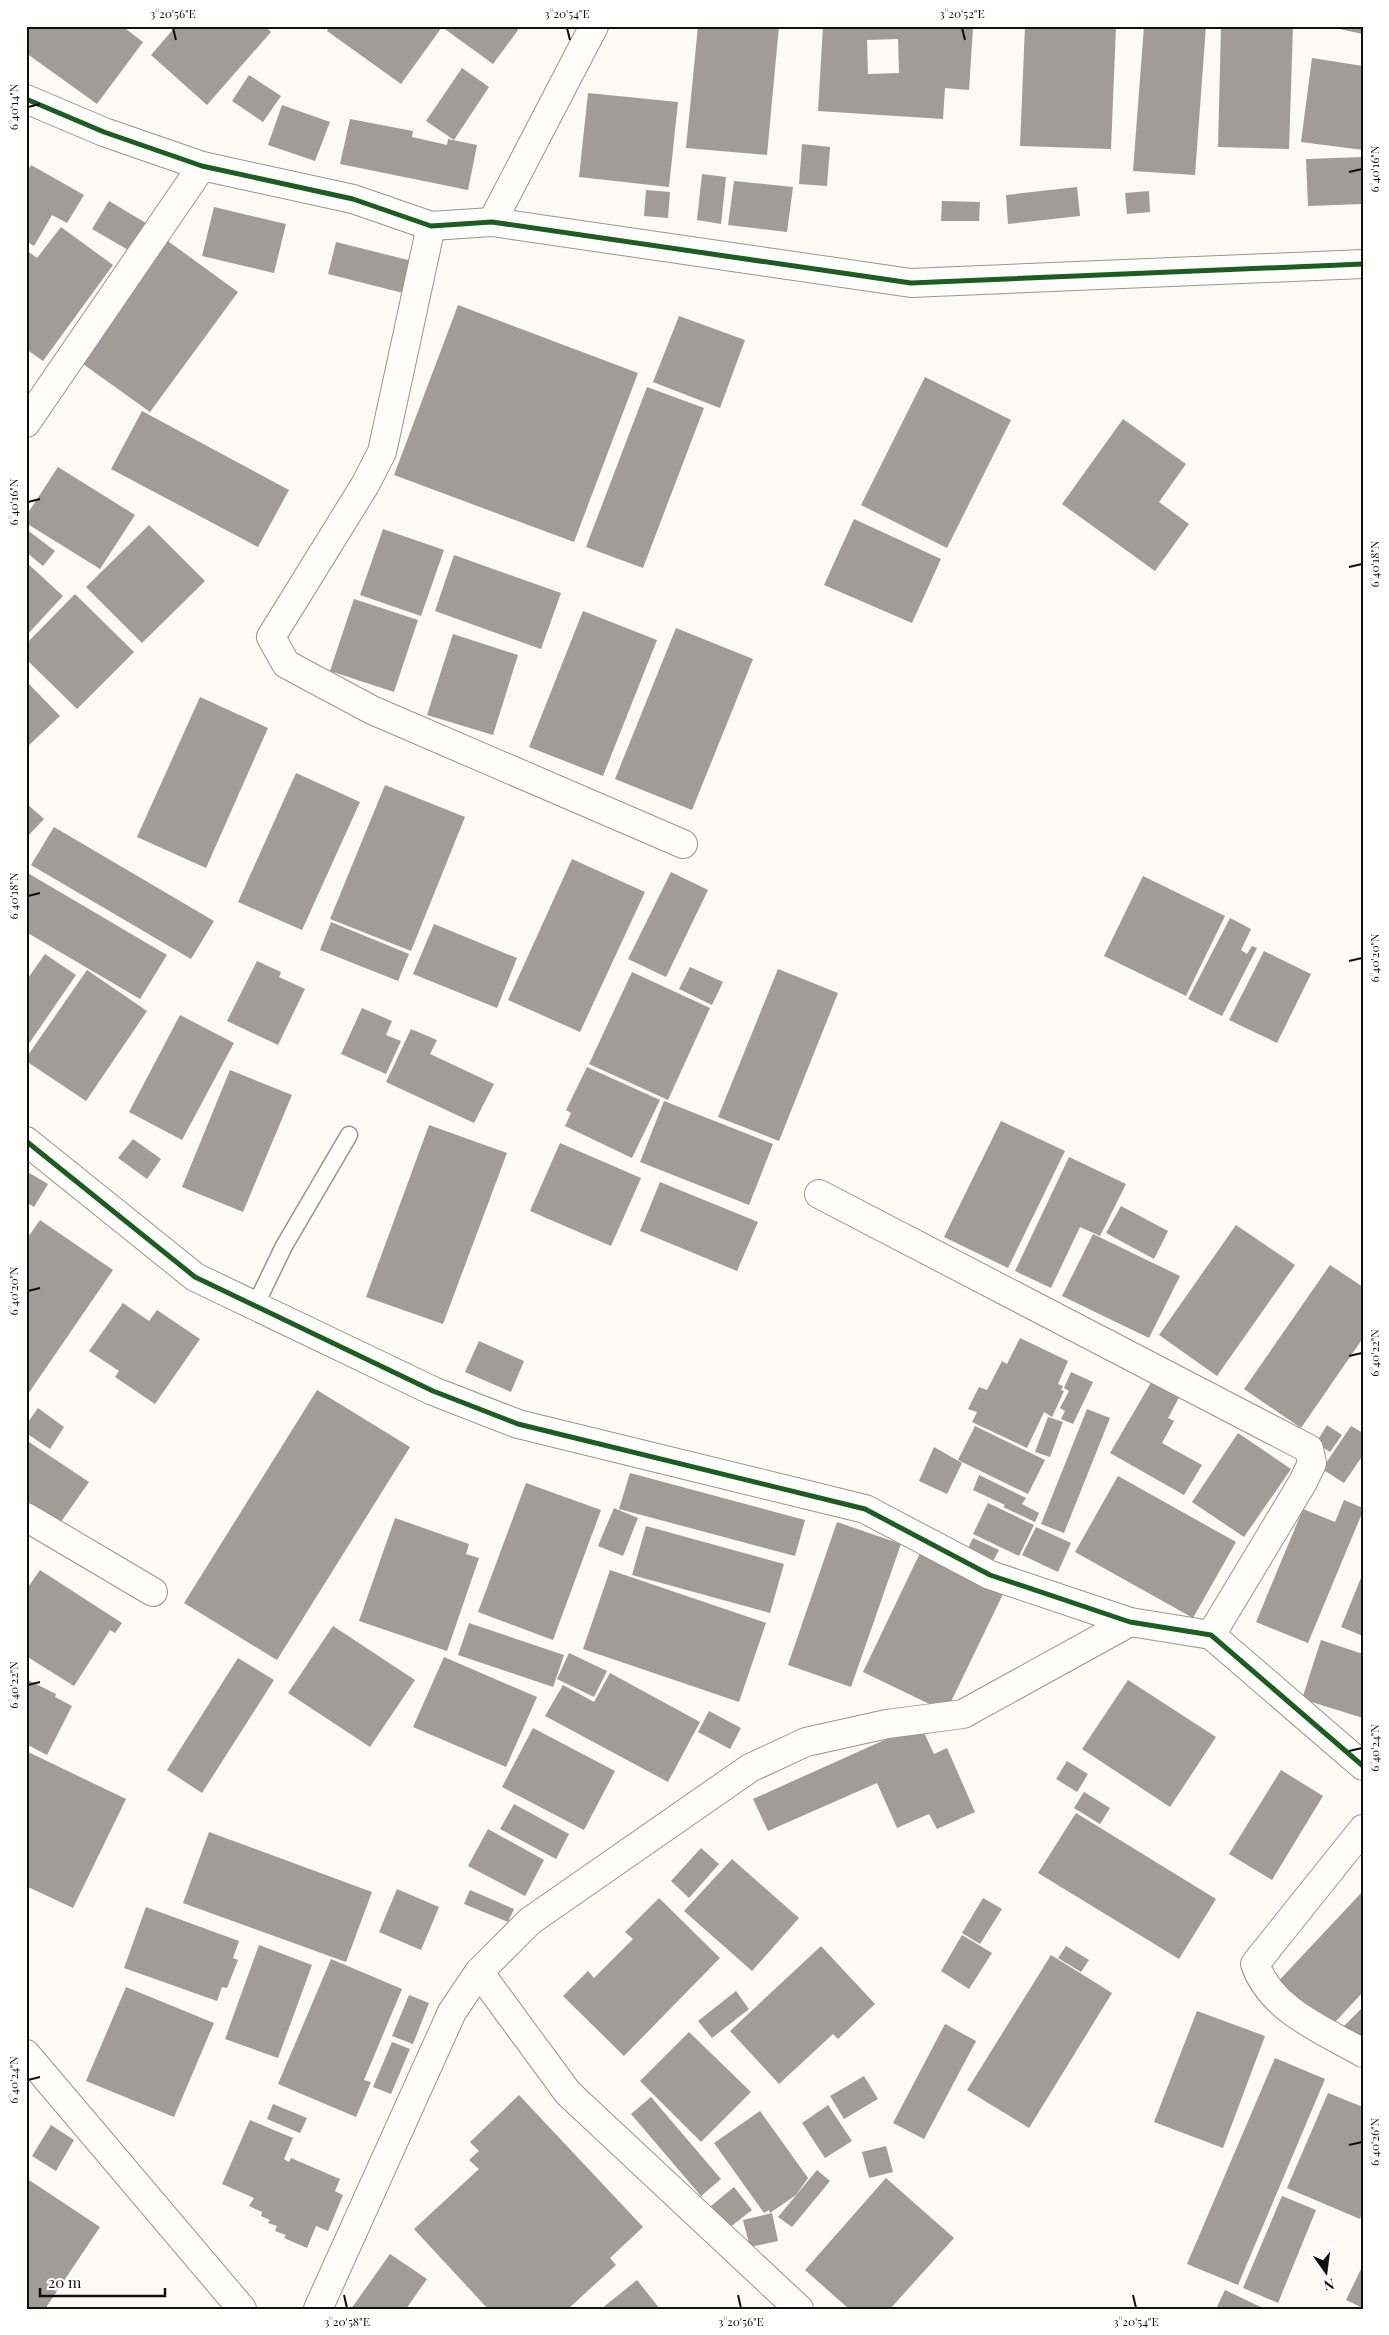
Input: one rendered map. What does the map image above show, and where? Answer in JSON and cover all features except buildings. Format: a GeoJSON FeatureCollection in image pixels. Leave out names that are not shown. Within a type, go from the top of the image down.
{"type":"FeatureCollection","features":[{"type":"Feature","properties":{"kind":"street"},"geometry":{"type":"LineString","coordinates":[[492,222],[594,26]]}},
{"type":"Feature","properties":{"kind":"street"},"geometry":{"type":"LineString","coordinates":[[26,100],[104,132],[202,166],[353,199],[431,226],[492,222],[911,283],[1363,264]]}},
{"type":"Feature","properties":{"kind":"street"},"geometry":{"type":"LineString","coordinates":[[26,423],[202,166]]}},
{"type":"Feature","properties":{"kind":"street"},"geometry":{"type":"LineString","coordinates":[[431,226],[382,452],[365,485],[271,637],[286,664],[372,710],[683,844]]}},
{"type":"Feature","properties":{"kind":"street"},"geometry":{"type":"LineString","coordinates":[[26,1141],[195,1278],[433,1391],[518,1424],[865,1509],[990,1575],[1130,1622],[1210,1635],[1363,1766]]}},
{"type":"Feature","properties":{"kind":"street"},"geometry":{"type":"LineString","coordinates":[[818,1194],[1309,1449],[1312,1463],[1303,1482],[1210,1635]]}},
{"type":"Feature","properties":{"kind":"street"},"geometry":{"type":"LineString","coordinates":[[26,1517],[153,1592]]}},
{"type":"Feature","properties":{"kind":"street"},"geometry":{"type":"LineString","coordinates":[[318,2309],[452,2012],[479,1972],[530,1921],[750,1768],[806,1742],[887,1724],[963,1714],[1130,1622]]}},
{"type":"Feature","properties":{"kind":"street"},"geometry":{"type":"LineString","coordinates":[[1363,1829],[1255,1964],[1260,1979],[1288,2009],[1363,2053]]}},
{"type":"Feature","properties":{"kind":"street"},"geometry":{"type":"LineString","coordinates":[[479,1972],[568,2093],[799,2309]]}},
{"type":"Feature","properties":{"kind":"street"},"geometry":{"type":"LineString","coordinates":[[26,2054],[242,2309]]}},
{"type":"Feature","properties":{"kind":"lane"},"geometry":{"type":"LineString","coordinates":[[255,1306],[284,1246],[349,1135]]}},
{"type":"Feature","properties":{"kind":"cycle path"},"geometry":{"type":"LineString","coordinates":[[26,99],[104,132],[202,166],[353,199],[431,226],[492,222],[911,283],[1363,264]]}},
{"type":"Feature","properties":{"kind":"cycle path"},"geometry":{"type":"LineString","coordinates":[[26,1141],[195,1277],[433,1391],[518,1424],[865,1509],[990,1575],[1130,1622],[1211,1635],[1363,1766]]}}]}
